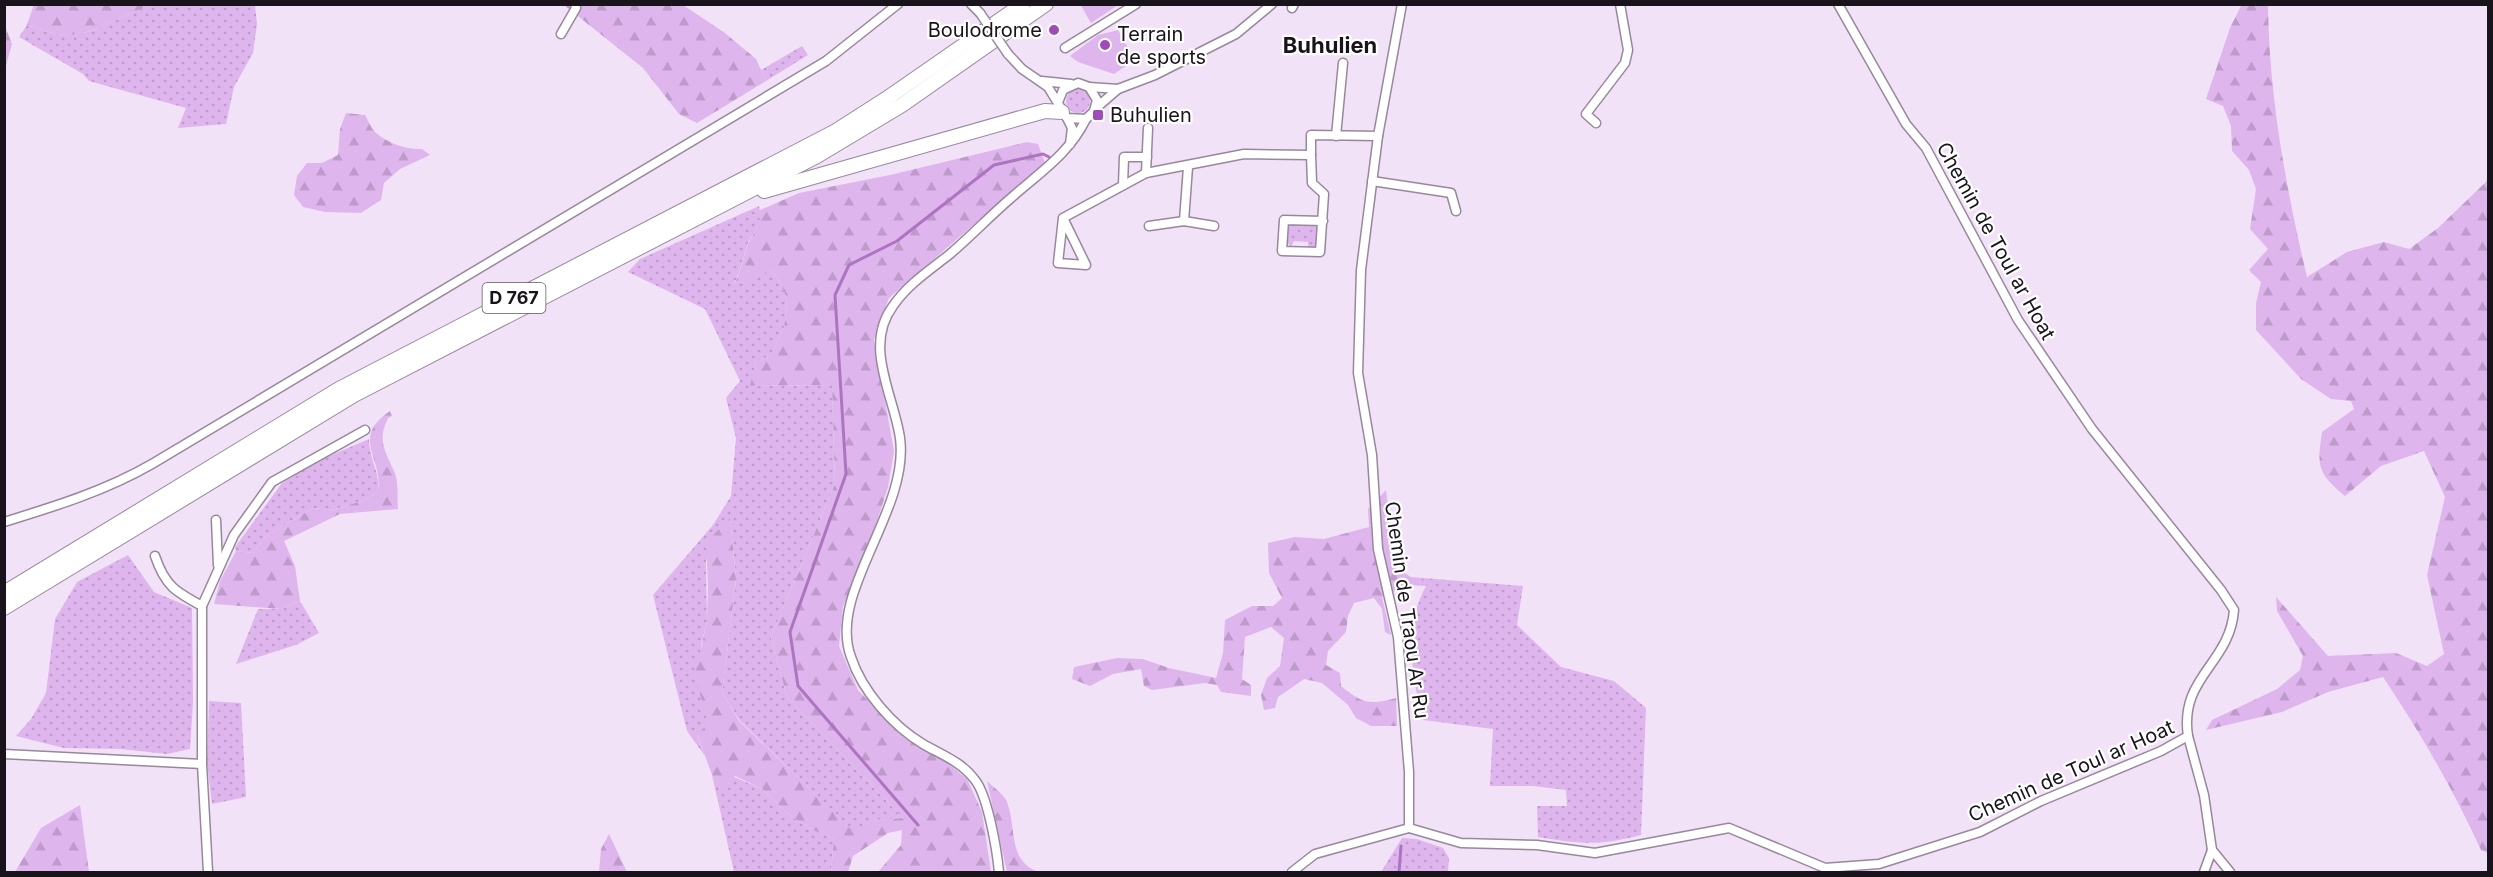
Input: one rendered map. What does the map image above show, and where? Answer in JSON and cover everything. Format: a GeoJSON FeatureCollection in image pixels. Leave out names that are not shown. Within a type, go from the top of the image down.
{"type":"FeatureCollection","features":[{"type":"Feature","properties":{"kind":"highway","name":"D 767"},"geometry":{"type":"LineString","coordinates":[[4,593],[339,389],[836,131],[1023,4]]}},
{"type":"Feature","properties":{"kind":"highway","name":"D 767"},"geometry":{"type":"LineString","coordinates":[[4,608],[354,394],[817,156],[902,105],[1046,4]]}},
{"type":"Feature","properties":{"kind":"highway"},"geometry":{"type":"LineString","coordinates":[[739,198],[1045,111],[1063,110]]}},
{"type":"Feature","properties":{"kind":"street"},"geometry":{"type":"LineString","coordinates":[[561,34],[575,4]]}},
{"type":"Feature","properties":{"kind":"street"},"geometry":{"type":"LineString","coordinates":[[4,522],[79,498],[120,482],[144,469],[826,61],[898,4]]}},
{"type":"Feature","properties":{"kind":"street"},"geometry":{"type":"LineString","coordinates":[[971,4],[979,9],[1008,54],[1022,69],[1042,81],[1063,110],[1072,128],[1070,144]]}},
{"type":"Feature","properties":{"kind":"street"},"geometry":{"type":"LineString","coordinates":[[1065,48],[1136,4]]}},
{"type":"Feature","properties":{"kind":"street"},"geometry":{"type":"LineString","coordinates":[[999,873],[997,852],[977,782],[954,760],[904,731],[871,694],[850,655],[847,623],[849,605],[887,513],[899,470],[901,441],[880,350],[882,332],[891,308],[918,279],[1056,162],[1086,119],[1118,89],[1155,75],[1236,34],[1272,4]]}},
{"type":"Feature","properties":{"kind":"street","name":"Chemin de Traou Ar Ru"},"geometry":{"type":"LineString","coordinates":[[1402,4],[1378,136],[1361,270],[1358,373],[1372,455],[1378,549],[1398,637],[1409,772],[1408,828]]}},
{"type":"Feature","properties":{"kind":"street"},"geometry":{"type":"LineString","coordinates":[[1596,123],[1586,114],[1625,63],[1627,56],[1620,4]]}},
{"type":"Feature","properties":{"kind":"street","name":"Chemin de Toul ar Hoat"},"geometry":{"type":"LineString","coordinates":[[1408,828],[1461,843],[1529,844],[1595,853],[1729,828],[1825,868],[1879,864],[1980,832],[2041,801],[2162,751],[2188,736],[2187,712],[2191,694],[2230,636],[2234,610],[2221,590],[2092,429],[2018,320],[1926,148],[1906,124],[1838,4]]}},
{"type":"Feature","properties":{"kind":"street"},"geometry":{"type":"LineString","coordinates":[[1336,136],[1343,63]]}},
{"type":"Feature","properties":{"kind":"street"},"geometry":{"type":"LineString","coordinates":[[1042,81],[1118,89]]}},
{"type":"Feature","properties":{"kind":"street"},"geometry":{"type":"LineString","coordinates":[[1063,110],[1063,90],[1072,84]]}},
{"type":"Feature","properties":{"kind":"street"},"geometry":{"type":"LineString","coordinates":[[1089,87],[1096,100],[1094,111]]}},
{"type":"Feature","properties":{"kind":"street"},"geometry":{"type":"LineString","coordinates":[[1063,110],[1086,119]]}},
{"type":"Feature","properties":{"kind":"street"},"geometry":{"type":"LineString","coordinates":[[1146,173],[1148,128]]}},
{"type":"Feature","properties":{"kind":"street"},"geometry":{"type":"LineString","coordinates":[[1323,221],[1284,220],[1282,250],[1320,252],[1323,221],[1324,194],[1312,183],[1311,135],[1378,136]]}},
{"type":"Feature","properties":{"kind":"street"},"geometry":{"type":"LineString","coordinates":[[1063,218],[1146,173],[1244,154],[1311,154]]}},
{"type":"Feature","properties":{"kind":"street"},"geometry":{"type":"LineString","coordinates":[[1123,185],[1124,157],[1147,157]]}},
{"type":"Feature","properties":{"kind":"street"},"geometry":{"type":"LineString","coordinates":[[1184,221],[1188,166]]}},
{"type":"Feature","properties":{"kind":"street"},"geometry":{"type":"LineString","coordinates":[[1372,181],[1451,193],[1456,211]]}},
{"type":"Feature","properties":{"kind":"street"},"geometry":{"type":"LineString","coordinates":[[1063,218],[1077,246],[1086,265],[1058,263],[1063,218]]}},
{"type":"Feature","properties":{"kind":"street"},"geometry":{"type":"LineString","coordinates":[[1149,226],[1184,221],[1214,226]]}},
{"type":"Feature","properties":{"kind":"street"},"geometry":{"type":"LineString","coordinates":[[208,873],[202,764],[202,606],[218,566],[234,535],[272,483],[365,430]]}},
{"type":"Feature","properties":{"kind":"street"},"geometry":{"type":"LineString","coordinates":[[216,520],[218,566]]}},
{"type":"Feature","properties":{"kind":"street"},"geometry":{"type":"LineString","coordinates":[[155,556],[160,572],[173,590],[202,606]]}},
{"type":"Feature","properties":{"kind":"street"},"geometry":{"type":"LineString","coordinates":[[2188,736],[2204,795],[2212,850],[2204,873]]}},
{"type":"Feature","properties":{"kind":"street"},"geometry":{"type":"LineString","coordinates":[[4,754],[202,764]]}},
{"type":"Feature","properties":{"kind":"street"},"geometry":{"type":"LineString","coordinates":[[1292,873],[1315,854],[1408,828]]}},
{"type":"Feature","properties":{"kind":"street"},"geometry":{"type":"LineString","coordinates":[[2212,850],[2230,873]]}},
{"type":"Feature","properties":{"kind":"green space"},"geometry":{"type":"Polygon","coordinates":[[[34,4],[148,5],[93,30],[64,35],[27,25],[34,4]]]}},
{"type":"Feature","properties":{"kind":"green space"},"geometry":{"type":"Polygon","coordinates":[[[1080,4],[1118,4],[1118,5],[1091,23],[1080,4]]]}},
{"type":"Feature","properties":{"kind":"green space"},"geometry":{"type":"Polygon","coordinates":[[[2242,4],[2268,5],[2275,108],[2292,210],[2307,277],[2347,252],[2384,242],[2409,249],[2438,228],[2488,180],[2488,853],[2481,850],[2435,761],[2383,677],[2328,692],[2282,712],[2206,730],[2212,720],[2277,689],[2300,670],[2303,656],[2277,611],[2276,597],[2328,656],[2396,653],[2427,666],[2444,654],[2427,575],[2445,497],[2424,451],[2381,466],[2345,496],[2324,475],[2320,453],[2322,432],[2354,409],[2351,401],[2331,399],[2301,379],[2256,330],[2256,303],[2261,282],[2249,270],[2268,249],[2250,229],[2256,189],[2249,170],[2232,151],[2231,126],[2223,106],[2206,99],[2230,28],[2242,4]]]}},
{"type":"Feature","properties":{"kind":"green space"},"geometry":{"type":"Polygon","coordinates":[[[148,5],[255,5],[257,24],[253,53],[234,87],[226,124],[178,128],[186,108],[89,81],[83,74],[19,37],[27,25],[64,35],[83,33],[148,5]]]}},
{"type":"Feature","properties":{"kind":"green space"},"geometry":{"type":"Polygon","coordinates":[[[564,5],[683,5],[725,33],[756,59],[766,81],[697,123],[679,114],[643,68],[564,5]]]}},
{"type":"Feature","properties":{"kind":"green space"},"geometry":{"type":"Polygon","coordinates":[[[4,26],[12,44],[5,69],[4,26]]]}},
{"type":"Feature","properties":{"kind":"green space","name":"Terrain de sports"},"geometry":{"type":"Polygon","coordinates":[[[1118,30],[1135,60],[1114,74],[1078,62],[1070,56],[1098,35],[1118,30]]]}},
{"type":"Feature","properties":{"kind":"green space"},"geometry":{"type":"Polygon","coordinates":[[[802,46],[808,55],[766,81],[761,70],[802,46]]]}},
{"type":"Feature","properties":{"kind":"green space"},"geometry":{"type":"Polygon","coordinates":[[[1078,89],[1086,93],[1090,101],[1086,109],[1078,113],[1070,109],[1066,101],[1070,93],[1078,89]]]}},
{"type":"Feature","properties":{"kind":"green space"},"geometry":{"type":"Polygon","coordinates":[[[346,113],[365,115],[380,136],[404,147],[422,149],[430,155],[400,169],[384,183],[381,200],[361,213],[325,212],[303,207],[294,195],[297,176],[307,163],[322,163],[338,155],[340,129],[346,113]]]}},
{"type":"Feature","properties":{"kind":"green space"},"geometry":{"type":"Polygon","coordinates":[[[1027,142],[1038,144],[1045,163],[889,298],[874,340],[894,451],[888,487],[867,552],[843,606],[839,646],[858,690],[906,739],[949,764],[967,779],[982,812],[991,872],[878,872],[901,845],[902,830],[888,833],[853,856],[848,872],[831,872],[834,839],[813,830],[788,814],[762,789],[735,776],[724,795],[712,775],[697,734],[708,724],[695,675],[707,621],[706,543],[730,517],[736,580],[722,692],[739,721],[853,830],[873,820],[903,818],[787,697],[771,637],[835,484],[832,385],[750,386],[755,365],[772,353],[784,327],[787,299],[780,282],[771,271],[734,285],[749,241],[757,227],[760,210],[799,193],[890,175],[1027,142]]]}},
{"type":"Feature","properties":{"kind":"green space"},"geometry":{"type":"Polygon","coordinates":[[[759,206],[759,224],[749,240],[734,284],[771,271],[780,282],[787,299],[784,327],[772,353],[755,365],[751,386],[832,385],[835,484],[771,637],[787,697],[903,818],[873,820],[853,831],[739,720],[722,692],[736,580],[730,517],[706,560],[707,621],[701,645],[703,702],[708,724],[697,735],[705,756],[687,731],[653,595],[713,525],[731,496],[736,438],[726,398],[740,381],[705,309],[628,272],[640,259],[759,206]]]}},
{"type":"Feature","properties":{"kind":"green space"},"geometry":{"type":"Polygon","coordinates":[[[1289,224],[1315,225],[1318,228],[1317,246],[1308,249],[1308,242],[1294,241],[1291,247],[1287,242],[1289,224]]]}},
{"type":"Feature","properties":{"kind":"green space"},"geometry":{"type":"Polygon","coordinates":[[[390,411],[392,416],[388,418],[383,439],[385,451],[397,480],[398,509],[340,514],[284,541],[295,566],[300,601],[281,609],[214,604],[220,581],[236,551],[253,553],[266,536],[313,508],[332,510],[365,500],[378,491],[378,479],[370,439],[372,430],[378,421],[390,411]]]}},
{"type":"Feature","properties":{"kind":"green space"},"geometry":{"type":"Polygon","coordinates":[[[369,439],[378,491],[365,500],[332,510],[313,508],[266,536],[253,553],[236,551],[235,547],[282,483],[322,459],[369,439]]]}},
{"type":"Feature","properties":{"kind":"green space"},"geometry":{"type":"Polygon","coordinates":[[[1386,490],[1395,567],[1411,577],[1423,578],[1426,586],[1408,585],[1382,597],[1391,635],[1385,632],[1382,609],[1374,598],[1354,603],[1348,616],[1346,632],[1328,651],[1326,665],[1340,673],[1341,686],[1361,700],[1379,702],[1396,698],[1397,726],[1371,726],[1356,718],[1348,705],[1322,683],[1304,679],[1278,697],[1275,708],[1264,710],[1261,695],[1267,678],[1280,666],[1284,638],[1271,627],[1245,637],[1242,679],[1251,685],[1251,696],[1221,692],[1217,685],[1205,683],[1152,690],[1144,686],[1141,669],[1113,674],[1090,686],[1072,679],[1074,667],[1117,658],[1143,659],[1169,668],[1216,678],[1223,653],[1225,620],[1252,606],[1273,606],[1282,598],[1269,573],[1268,543],[1295,537],[1324,539],[1369,527],[1368,509],[1386,490]]]}},
{"type":"Feature","properties":{"kind":"green space"},"geometry":{"type":"Polygon","coordinates":[[[128,555],[154,592],[192,608],[193,702],[190,749],[167,754],[121,749],[64,748],[16,736],[31,719],[46,693],[55,619],[77,582],[128,555]]]}},
{"type":"Feature","properties":{"kind":"green space"},"geometry":{"type":"Polygon","coordinates":[[[1423,578],[1523,586],[1517,625],[1561,667],[1614,681],[1646,708],[1641,835],[1590,843],[1538,837],[1537,806],[1567,806],[1566,790],[1533,786],[1490,786],[1493,729],[1423,720],[1413,670],[1412,635],[1414,618],[1426,586],[1423,578]]]}},
{"type":"Feature","properties":{"kind":"green space"},"geometry":{"type":"Polygon","coordinates":[[[300,601],[319,633],[296,645],[236,664],[258,609],[281,609],[300,601]]]}},
{"type":"Feature","properties":{"kind":"green space"},"geometry":{"type":"Polygon","coordinates":[[[209,701],[241,703],[246,797],[212,804],[207,762],[209,701]]]}},
{"type":"Feature","properties":{"kind":"green space"},"geometry":{"type":"Polygon","coordinates":[[[712,775],[724,794],[732,776],[762,789],[788,814],[813,830],[834,839],[831,872],[734,872],[712,775]]]}},
{"type":"Feature","properties":{"kind":"green space"},"geometry":{"type":"Polygon","coordinates":[[[987,781],[1006,799],[1021,860],[1038,872],[1007,872],[987,781]]]}},
{"type":"Feature","properties":{"kind":"green space"},"geometry":{"type":"Polygon","coordinates":[[[80,805],[89,872],[15,872],[41,828],[80,805]]]}},
{"type":"Feature","properties":{"kind":"green space"},"geometry":{"type":"Polygon","coordinates":[[[609,834],[627,872],[599,872],[601,849],[609,834]]]}},
{"type":"Feature","properties":{"kind":"green space"},"geometry":{"type":"Polygon","coordinates":[[[1402,838],[1417,839],[1443,848],[1449,858],[1448,872],[1381,872],[1402,838]]]}},
{"type":"Feature","properties":{"kind":"waterway"},"geometry":{"type":"LineString","coordinates":[[918,825],[798,686],[790,632],[846,474],[835,295],[849,265],[897,241],[994,165],[1043,154],[1049,157]]}},
{"type":"Feature","properties":{"kind":"waterway"},"geometry":{"type":"LineString","coordinates":[[1399,872],[1401,846]]}},
{"type":"Feature","properties":{"kind":"place","name":"Boulodrome"},"geometry":{"type":"Point","coordinates":[1054,30]}},
{"type":"Feature","properties":{"kind":"place","name":"Terrain de sports"},"geometry":{"type":"Point","coordinates":[1105,45]}},
{"type":"Feature","properties":{"kind":"place","name":"Buhulien"},"geometry":{"type":"Point","coordinates":[1098,115]}},
{"type":"Feature","properties":{"kind":"district","name":"Buhulien"},"geometry":{"type":"Point","coordinates":[1330,45]}}]}
